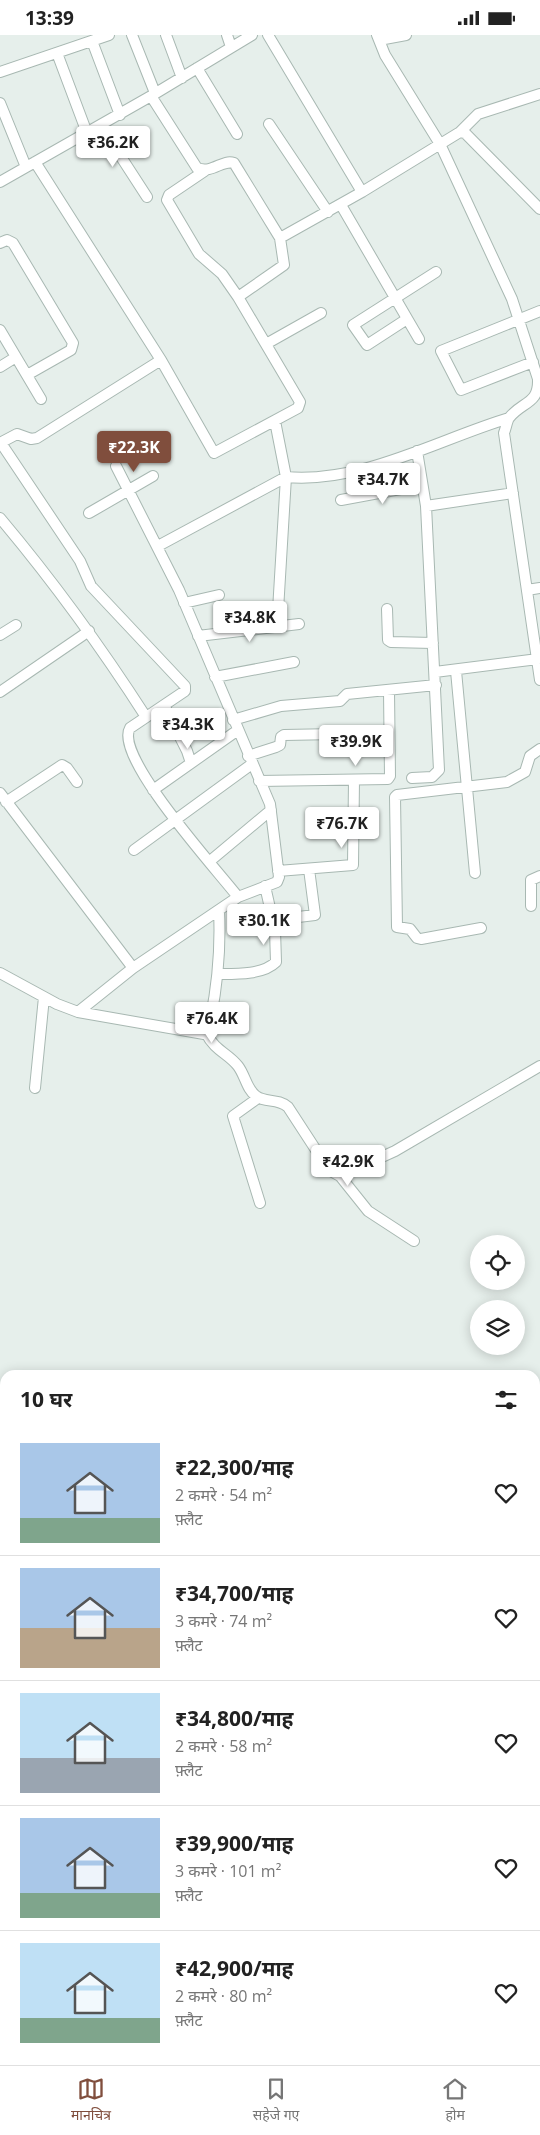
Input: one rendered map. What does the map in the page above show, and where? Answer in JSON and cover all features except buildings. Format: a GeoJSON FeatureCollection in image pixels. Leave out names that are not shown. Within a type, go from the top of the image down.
{"type":"FeatureCollection","features":[{"type":"Feature","properties":{"kind":"street"},"geometry":{"type":"LineString","coordinates":[[0,72],[109,35]]}},
{"type":"Feature","properties":{"kind":"street"},"geometry":{"type":"LineString","coordinates":[[132,35],[153,95],[194,165],[206,170]]}},
{"type":"Feature","properties":{"kind":"street"},"geometry":{"type":"LineString","coordinates":[[166,35],[182,78]]}},
{"type":"Feature","properties":{"kind":"street"},"geometry":{"type":"LineString","coordinates":[[227,35],[231,47]]}},
{"type":"Feature","properties":{"kind":"street"},"geometry":{"type":"LineString","coordinates":[[0,182],[120,115],[252,35]]}},
{"type":"Feature","properties":{"kind":"street"},"geometry":{"type":"LineString","coordinates":[[268,35],[362,192]]}},
{"type":"Feature","properties":{"kind":"street"},"geometry":{"type":"LineString","coordinates":[[158,546],[286,477],[301,478],[347,472],[417,451],[509,418],[534,398],[538,392],[539,379],[520,319],[440,144],[378,38],[406,35]]}},
{"type":"Feature","properties":{"kind":"street"},"geometry":{"type":"LineString","coordinates":[[92,41],[120,115]]}},
{"type":"Feature","properties":{"kind":"street"},"geometry":{"type":"LineString","coordinates":[[57,53],[87,133]]}},
{"type":"Feature","properties":{"kind":"street"},"geometry":{"type":"LineString","coordinates":[[197,68],[237,134]]}},
{"type":"Feature","properties":{"kind":"street"},"geometry":{"type":"LineString","coordinates":[[280,238],[341,205],[460,132],[482,112],[540,94]]}},
{"type":"Feature","properties":{"kind":"street"},"geometry":{"type":"LineString","coordinates":[[0,103],[31,165],[161,360],[214,453],[298,408],[300,402],[238,297],[222,273],[199,254],[167,200],[169,195],[206,170],[214,169],[227,162],[234,163],[280,238],[284,265],[238,297]]}},
{"type":"Feature","properties":{"kind":"street"},"geometry":{"type":"LineString","coordinates":[[269,124],[328,212]]}},
{"type":"Feature","properties":{"kind":"street"},"geometry":{"type":"LineString","coordinates":[[101,126],[147,197]]}},
{"type":"Feature","properties":{"kind":"street"},"geometry":{"type":"LineString","coordinates":[[460,132],[465,133],[540,208]]}},
{"type":"Feature","properties":{"kind":"street"},"geometry":{"type":"LineString","coordinates":[[341,205],[419,339]]}},
{"type":"Feature","properties":{"kind":"street"},"geometry":{"type":"LineString","coordinates":[[0,243],[7,240],[13,243],[73,343],[71,350],[27,375]]}},
{"type":"Feature","properties":{"kind":"street"},"geometry":{"type":"LineString","coordinates":[[407,319],[367,345],[353,327],[355,322],[436,271]]}},
{"type":"Feature","properties":{"kind":"street"},"geometry":{"type":"LineString","coordinates":[[533,362],[461,390],[441,353],[444,349],[540,311]]}},
{"type":"Feature","properties":{"kind":"street"},"geometry":{"type":"LineString","coordinates":[[266,344],[321,313]]}},
{"type":"Feature","properties":{"kind":"street"},"geometry":{"type":"LineString","coordinates":[[0,330],[41,399]]}},
{"type":"Feature","properties":{"kind":"street"},"geometry":{"type":"LineString","coordinates":[[0,367],[16,357]]}},
{"type":"Feature","properties":{"kind":"street"},"geometry":{"type":"LineString","coordinates":[[161,360],[37,438],[31,439],[18,434],[0,443],[80,561],[91,586],[185,686],[185,691],[130,728],[128,743],[137,765],[152,790],[238,897]]}},
{"type":"Feature","properties":{"kind":"street"},"geometry":{"type":"LineString","coordinates":[[509,418],[504,433],[540,680]]}},
{"type":"Feature","properties":{"kind":"street"},"geometry":{"type":"LineString","coordinates":[[275,421],[286,477],[278,627]]}},
{"type":"Feature","properties":{"kind":"street"},"geometry":{"type":"LineString","coordinates":[[412,778],[432,777],[439,773],[426,506],[417,451]]}},
{"type":"Feature","properties":{"kind":"street"},"geometry":{"type":"LineString","coordinates":[[78,1012],[133,968],[238,897],[278,880],[271,810],[184,603],[158,546],[116,466]]}},
{"type":"Feature","properties":{"kind":"street"},"geometry":{"type":"LineString","coordinates":[[89,513],[153,476]]}},
{"type":"Feature","properties":{"kind":"street"},"geometry":{"type":"LineString","coordinates":[[341,500],[422,485]]}},
{"type":"Feature","properties":{"kind":"street"},"geometry":{"type":"LineString","coordinates":[[426,506],[513,493]]}},
{"type":"Feature","properties":{"kind":"street"},"geometry":{"type":"LineString","coordinates":[[0,517],[46,572],[89,631],[146,717]]}},
{"type":"Feature","properties":{"kind":"street"},"geometry":{"type":"LineString","coordinates":[[527,590],[540,588]]}},
{"type":"Feature","properties":{"kind":"street"},"geometry":{"type":"LineString","coordinates":[[184,603],[219,595]]}},
{"type":"Feature","properties":{"kind":"street"},"geometry":{"type":"LineString","coordinates":[[386,609],[388,640],[391,642],[433,643]]}},
{"type":"Feature","properties":{"kind":"street"},"geometry":{"type":"LineString","coordinates":[[198,636],[299,624]]}},
{"type":"Feature","properties":{"kind":"street"},"geometry":{"type":"LineString","coordinates":[[0,635],[16,625]]}},
{"type":"Feature","properties":{"kind":"street"},"geometry":{"type":"LineString","coordinates":[[0,691],[89,631]]}},
{"type":"Feature","properties":{"kind":"street"},"geometry":{"type":"LineString","coordinates":[[435,672],[456,671],[538,659]]}},
{"type":"Feature","properties":{"kind":"street"},"geometry":{"type":"LineString","coordinates":[[215,677],[294,662]]}},
{"type":"Feature","properties":{"kind":"street"},"geometry":{"type":"LineString","coordinates":[[456,671],[465,787],[475,873]]}},
{"type":"Feature","properties":{"kind":"street"},"geometry":{"type":"LineString","coordinates":[[233,719],[281,707],[340,701],[346,694],[436,685]]}},
{"type":"Feature","properties":{"kind":"street"},"geometry":{"type":"LineString","coordinates":[[259,781],[385,780],[389,778],[389,691]]}},
{"type":"Feature","properties":{"kind":"street"},"geometry":{"type":"LineString","coordinates":[[164,705],[191,763]]}},
{"type":"Feature","properties":{"kind":"street"},"geometry":{"type":"LineString","coordinates":[[152,790],[238,730]]}},
{"type":"Feature","properties":{"kind":"street"},"geometry":{"type":"LineString","coordinates":[[134,850],[177,820],[250,760],[280,745],[280,737],[284,735],[389,733]]}},
{"type":"Feature","properties":{"kind":"street"},"geometry":{"type":"LineString","coordinates":[[482,928],[418,939],[410,929],[397,927],[395,920],[395,797],[397,795],[515,779],[525,772],[530,756],[540,749]]}},
{"type":"Feature","properties":{"kind":"street"},"geometry":{"type":"LineString","coordinates":[[77,782],[67,768],[62,765],[3,798],[133,968]]}},
{"type":"Feature","properties":{"kind":"street"},"geometry":{"type":"LineString","coordinates":[[278,871],[351,866],[354,863],[354,780]]}},
{"type":"Feature","properties":{"kind":"street"},"geometry":{"type":"LineString","coordinates":[[210,861],[271,810]]}},
{"type":"Feature","properties":{"kind":"street"},"geometry":{"type":"LineString","coordinates":[[273,920],[315,915],[309,869]]}},
{"type":"Feature","properties":{"kind":"street"},"geometry":{"type":"LineString","coordinates":[[531,906],[531,880],[540,876]]}},
{"type":"Feature","properties":{"kind":"street"},"geometry":{"type":"LineString","coordinates":[[218,974],[238,974],[267,968],[276,962],[277,949],[273,920],[265,886]]}},
{"type":"Feature","properties":{"kind":"street"},"geometry":{"type":"LineString","coordinates":[[219,910],[218,974],[206,1033],[213,1046],[239,1067],[253,1094],[258,1098],[282,1102],[288,1107],[329,1170],[340,1176],[368,1211],[414,1241]]}},
{"type":"Feature","properties":{"kind":"street"},"geometry":{"type":"LineString","coordinates":[[0,973],[44,997],[78,1012],[206,1033]]}},
{"type":"Feature","properties":{"kind":"street"},"geometry":{"type":"LineString","coordinates":[[35,1088],[44,997]]}},
{"type":"Feature","properties":{"kind":"street"},"geometry":{"type":"LineString","coordinates":[[340,1176],[395,1151],[540,1066]]}},
{"type":"Feature","properties":{"kind":"street"},"geometry":{"type":"LineString","coordinates":[[258,1098],[233,1116],[260,1203]]}}]}
